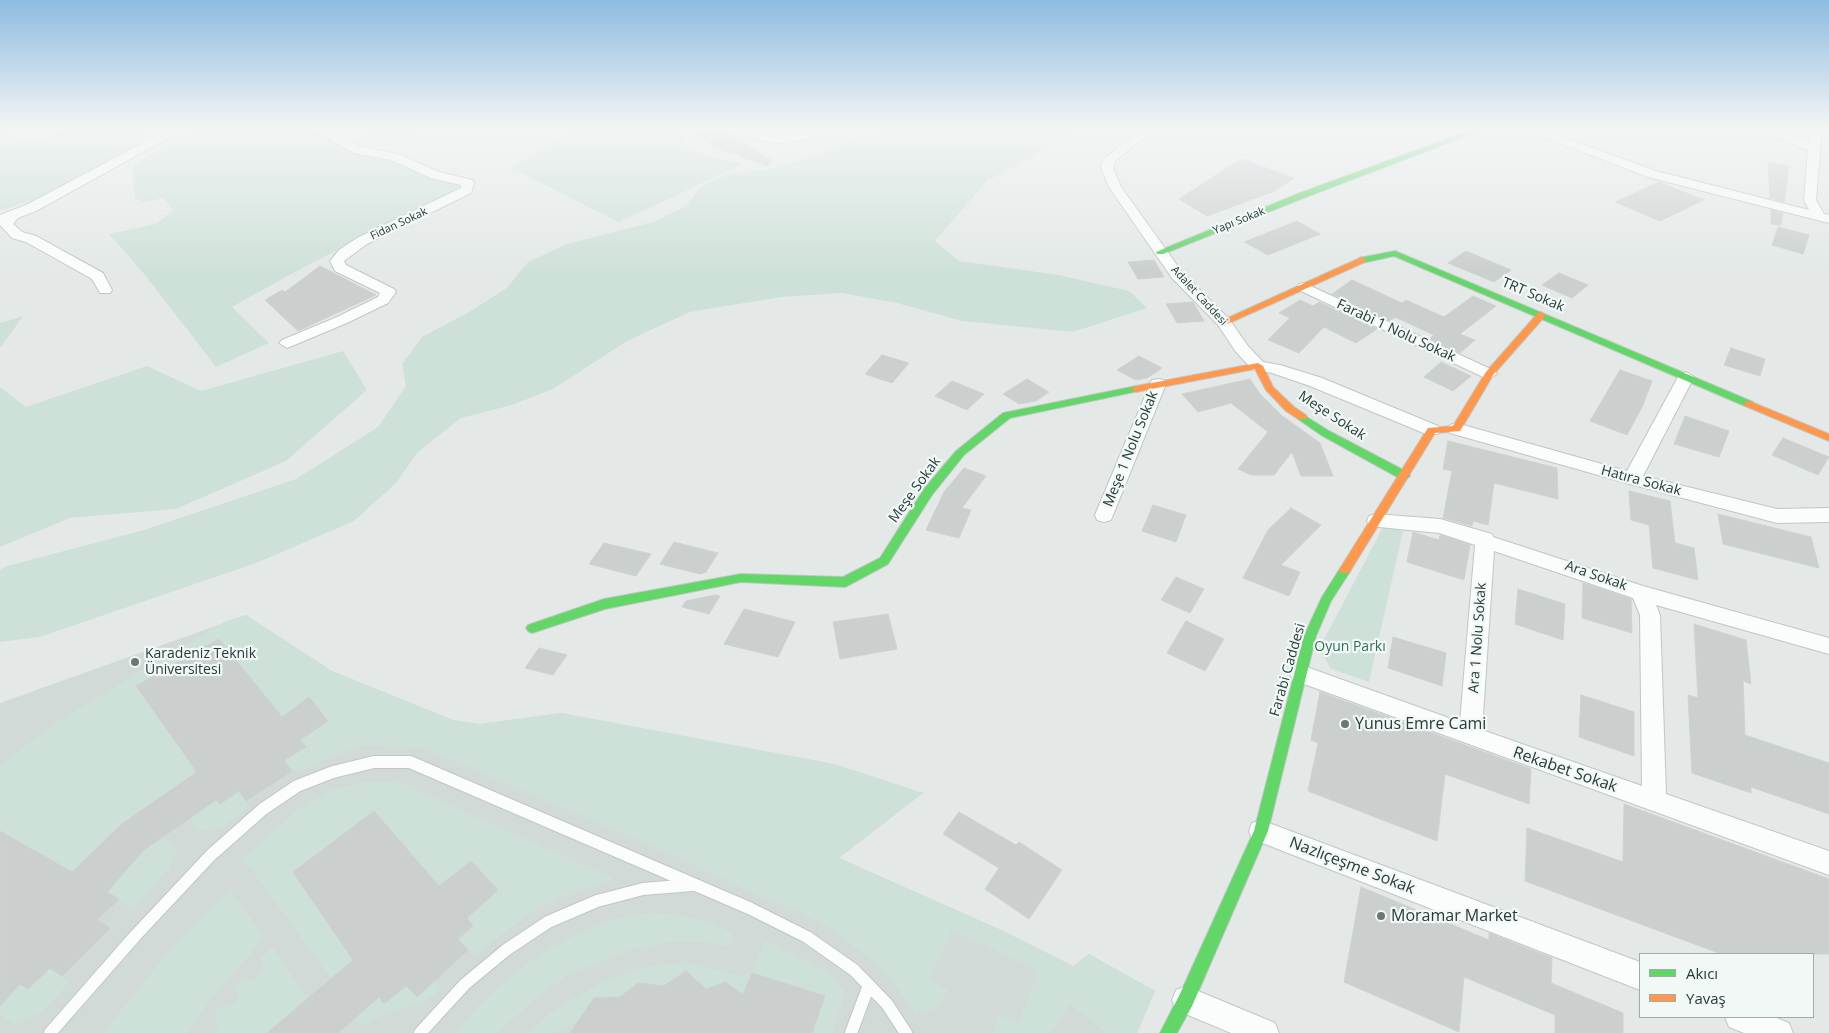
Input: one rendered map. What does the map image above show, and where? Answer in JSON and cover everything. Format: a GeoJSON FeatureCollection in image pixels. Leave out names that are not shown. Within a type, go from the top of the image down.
{"type":"FeatureCollection","features":[{"type":"Feature","properties":{"kind":"street"},"geometry":{"type":"LineString","coordinates":[[92,175],[31,208],[6,217],[6,224],[17,235],[31,239],[98,276],[105,290]]}},
{"type":"Feature","properties":{"kind":"street","name":"Fidan Sokak"},"geometry":{"type":"LineString","coordinates":[[287,343],[383,300],[389,292],[340,268],[337,262],[344,253],[362,241],[467,190],[468,183],[436,175]]}},
{"type":"Feature","properties":{"kind":"street","name":"Adalet Caddesi"},"geometry":{"type":"LineString","coordinates":[[1110,175],[1115,188],[1177,275],[1224,322],[1242,349],[1258,366]]}},
{"type":"Feature","properties":{"kind":"street","name":"Yapı Sokak"},"geometry":{"type":"LineString","coordinates":[[1160,252],[1357,175]]}},
{"type":"Feature","properties":{"kind":"street"},"geometry":{"type":"LineString","coordinates":[[1657,175],[1823,217]]}},
{"type":"Feature","properties":{"kind":"street"},"geometry":{"type":"LineString","coordinates":[[1812,175],[1810,200],[1823,217]]}},
{"type":"Feature","properties":{"kind":"street","name":"TRT Sokak"},"geometry":{"type":"LineString","coordinates":[[1224,322],[1368,257],[1395,253],[1829,438]]}},
{"type":"Feature","properties":{"kind":"street","name":"Farabi 1 Nolu Sokak"},"geometry":{"type":"LineString","coordinates":[[1304,287],[1488,374]]}},
{"type":"Feature","properties":{"kind":"street"},"geometry":{"type":"LineString","coordinates":[[1258,366],[1274,368],[1316,382],[1432,430],[1456,429],[1488,374],[1541,315]]}},
{"type":"Feature","properties":{"kind":"street","name":"Meşe Sokak"},"geometry":{"type":"LineString","coordinates":[[532,628],[604,604],[741,578],[845,582],[884,561],[928,492],[955,460],[1007,415],[1258,366],[1269,388],[1290,409],[1325,433],[1405,476]]}},
{"type":"Feature","properties":{"kind":"street"},"geometry":{"type":"LineString","coordinates":[[1632,479],[1686,377]]}},
{"type":"Feature","properties":{"kind":"street","name":"Meşe 1 Nolu Sokak"},"geometry":{"type":"LineString","coordinates":[[1104,515],[1158,384]]}},
{"type":"Feature","properties":{"kind":"street","name":"Hatıra Sokak"},"geometry":{"type":"LineString","coordinates":[[1456,429],[1632,479],[1777,516],[1829,517]]}},
{"type":"Feature","properties":{"kind":"street","name":"Farabi Caddesi"},"geometry":{"type":"LineString","coordinates":[[1168,1033],[1186,1000],[1261,831],[1310,636],[1326,600],[1432,430]]}},
{"type":"Feature","properties":{"kind":"street","name":"Ara Sokak"},"geometry":{"type":"LineString","coordinates":[[1376,521],[1440,526],[1485,539],[1641,593],[1650,615],[1654,801]]}},
{"type":"Feature","properties":{"kind":"street","name":"Ara 1 Nolu Sokak"},"geometry":{"type":"LineString","coordinates":[[1470,736],[1485,539]]}},
{"type":"Feature","properties":{"kind":"street"},"geometry":{"type":"LineString","coordinates":[[1641,593],[1829,646]]}},
{"type":"Feature","properties":{"kind":"street","name":"Rekabet Sokak"},"geometry":{"type":"LineString","coordinates":[[1301,674],[1829,863]]}},
{"type":"Feature","properties":{"kind":"street","name":"Nazlıçeşme Sokak"},"geometry":{"type":"LineString","coordinates":[[1261,831],[1639,976]]}},
{"type":"Feature","properties":{"kind":"street"},"geometry":{"type":"LineString","coordinates":[[1186,1000],[1265,1033]]}},
{"type":"Feature","properties":{"kind":"street"},"geometry":{"type":"LineString","coordinates":[[1742,1018],[1779,1033]]}},
{"type":"Feature","properties":{"kind":"lane"},"geometry":{"type":"LineString","coordinates":[[50,1033],[135,936],[211,855],[263,809],[296,786],[333,772],[374,762],[410,762],[695,885],[807,937],[854,970],[887,1004],[906,1033]]}},
{"type":"Feature","properties":{"kind":"lane"},"geometry":{"type":"LineString","coordinates":[[420,1033],[465,984],[506,950],[548,922],[597,901],[634,891],[695,885]]}},
{"type":"Feature","properties":{"kind":"lane"},"geometry":{"type":"LineString","coordinates":[[851,1033],[869,986]]}},
{"type":"Feature","properties":{"kind":"shaded area"},"geometry":{"type":"Polygon","coordinates":[[[246,615],[332,671],[453,720],[480,724],[561,713],[834,764],[923,793],[839,858],[999,929],[1073,966],[1089,954],[1155,991],[1137,1033],[0,1033],[0,703],[246,615]]]}},
{"type":"Feature","properties":{"kind":"green space"},"geometry":{"type":"Polygon","coordinates":[[[0,175],[85,175],[44,196],[0,211],[0,175]]]}},
{"type":"Feature","properties":{"kind":"green space"},"geometry":{"type":"Polygon","coordinates":[[[134,175],[432,175],[464,182],[458,189],[304,267],[232,307],[269,343],[216,367],[145,275],[109,234],[156,224],[173,210],[164,198],[143,202],[135,198],[134,175]]]}},
{"type":"Feature","properties":{"kind":"green space"},"geometry":{"type":"Polygon","coordinates":[[[525,175],[719,175],[619,222],[525,175]]]}},
{"type":"Feature","properties":{"kind":"green space"},"geometry":{"type":"Polygon","coordinates":[[[724,175],[997,175],[988,180],[935,241],[959,261],[1059,275],[1129,291],[1147,308],[1073,332],[962,321],[897,303],[842,293],[781,297],[690,312],[627,341],[553,389],[512,405],[461,418],[418,452],[396,483],[354,521],[259,562],[40,637],[0,642],[0,570],[7,566],[144,530],[296,479],[378,427],[406,386],[402,364],[422,337],[469,312],[507,288],[528,262],[567,244],[653,222],[686,206],[700,188],[724,175]]]}},
{"type":"Feature","properties":{"kind":"green space"},"geometry":{"type":"Polygon","coordinates":[[[23,316],[0,348],[0,323],[23,316]]]}},
{"type":"Feature","properties":{"kind":"green space"},"geometry":{"type":"Polygon","coordinates":[[[343,351],[367,390],[286,461],[176,509],[70,518],[0,547],[0,387],[26,407],[147,366],[201,391],[343,351]]]}},
{"type":"Feature","properties":{"kind":"green space","name":"Oyun Parkı"},"geometry":{"type":"Polygon","coordinates":[[[1383,527],[1403,531],[1369,682],[1331,669],[1319,649],[1383,527]]]}},
{"type":"Feature","properties":{"kind":"green space"},"geometry":{"type":"Polygon","coordinates":[[[246,615],[332,671],[453,720],[480,724],[561,713],[834,764],[923,793],[839,858],[999,929],[1073,966],[1089,954],[1155,991],[1137,1033],[1106,1033],[1070,1004],[1051,1033],[993,1033],[999,1015],[1018,1024],[1039,971],[952,930],[929,980],[948,989],[938,1007],[915,1014],[893,981],[864,954],[829,927],[794,909],[757,895],[689,862],[425,748],[364,746],[329,757],[300,771],[292,771],[284,760],[305,747],[300,740],[328,721],[309,697],[282,717],[219,639],[137,686],[197,772],[123,823],[72,872],[0,831],[0,765],[58,721],[226,621],[246,615]]]}},
{"type":"Feature","properties":{"kind":"green space"},"geometry":{"type":"Polygon","coordinates":[[[364,782],[400,783],[614,879],[569,894],[538,908],[499,936],[478,954],[469,950],[458,939],[473,926],[467,918],[498,890],[471,861],[439,886],[374,811],[293,872],[353,960],[331,978],[243,858],[299,808],[331,791],[364,782]]]}},
{"type":"Feature","properties":{"kind":"green space"},"geometry":{"type":"Polygon","coordinates":[[[239,791],[249,807],[223,827],[198,831],[190,819],[216,800],[220,804],[239,791]]]}},
{"type":"Feature","properties":{"kind":"green space"},"geometry":{"type":"Polygon","coordinates":[[[161,839],[177,848],[169,868],[133,909],[107,892],[144,850],[161,839]]]}},
{"type":"Feature","properties":{"kind":"green space"},"geometry":{"type":"Polygon","coordinates":[[[230,889],[264,938],[205,1007],[188,1033],[103,1033],[165,956],[230,889]]]}},
{"type":"Feature","properties":{"kind":"green space"},"geometry":{"type":"Polygon","coordinates":[[[654,913],[684,916],[709,922],[733,934],[729,947],[705,942],[670,942],[632,949],[568,975],[532,1001],[498,1033],[456,1033],[477,1007],[505,981],[540,954],[581,933],[619,918],[654,913]]]}},
{"type":"Feature","properties":{"kind":"green space"},"geometry":{"type":"Polygon","coordinates":[[[765,941],[829,973],[843,990],[843,1000],[831,1033],[812,1033],[825,996],[753,973],[743,995],[726,982],[706,989],[686,971],[664,985],[638,983],[620,997],[594,998],[578,1021],[554,1033],[528,1033],[552,1012],[579,995],[605,981],[637,969],[659,965],[691,963],[740,976],[752,973],[765,941]]]}},
{"type":"Feature","properties":{"kind":"green space"},"geometry":{"type":"Polygon","coordinates":[[[273,947],[307,998],[268,1033],[214,1033],[218,1027],[215,1013],[221,1006],[234,1004],[239,995],[235,987],[243,979],[255,980],[263,966],[261,959],[273,947]]]}},
{"type":"Feature","properties":{"kind":"green space"},"geometry":{"type":"Polygon","coordinates":[[[50,968],[69,982],[43,1012],[14,1024],[0,1015],[0,1006],[20,984],[29,989],[50,968]]]}},
{"type":"Feature","properties":{"kind":"green space"},"geometry":{"type":"Polygon","coordinates":[[[435,981],[441,988],[425,1002],[387,1012],[366,1026],[355,1018],[379,997],[384,1004],[406,986],[417,997],[435,981]]]}},
{"type":"Feature","properties":{"kind":"building"},"geometry":{"type":"Polygon","coordinates":[[[1216,175],[1286,175],[1294,178],[1275,191],[1207,216],[1179,199],[1216,175]]]}},
{"type":"Feature","properties":{"kind":"building"},"geometry":{"type":"Polygon","coordinates":[[[1769,175],[1788,175],[1784,202],[1770,198],[1769,175]]]}},
{"type":"Feature","properties":{"kind":"building"},"geometry":{"type":"Polygon","coordinates":[[[1659,182],[1704,200],[1660,221],[1615,202],[1659,182]]]}},
{"type":"Feature","properties":{"kind":"building"},"geometry":{"type":"Polygon","coordinates":[[[1771,210],[1783,213],[1781,225],[1771,224],[1771,210]]]}},
{"type":"Feature","properties":{"kind":"building"},"geometry":{"type":"Polygon","coordinates":[[[1297,221],[1320,234],[1268,255],[1244,242],[1297,221]]]}},
{"type":"Feature","properties":{"kind":"building"},"geometry":{"type":"Polygon","coordinates":[[[1778,227],[1809,235],[1803,254],[1772,245],[1778,227]]]}},
{"type":"Feature","properties":{"kind":"building"},"geometry":{"type":"Polygon","coordinates":[[[1466,251],[1511,270],[1494,282],[1448,263],[1466,251]]]}},
{"type":"Feature","properties":{"kind":"building"},"geometry":{"type":"Polygon","coordinates":[[[1154,260],[1164,277],[1138,279],[1128,262],[1154,260]]]}},
{"type":"Feature","properties":{"kind":"building"},"geometry":{"type":"Polygon","coordinates":[[[320,266],[376,295],[298,331],[265,300],[282,290],[285,292],[320,266]]]}},
{"type":"Feature","properties":{"kind":"building"},"geometry":{"type":"Polygon","coordinates":[[[1559,273],[1588,285],[1572,298],[1542,285],[1559,273]]]}},
{"type":"Feature","properties":{"kind":"building"},"geometry":{"type":"Polygon","coordinates":[[[1352,280],[1402,303],[1406,300],[1444,317],[1473,296],[1496,306],[1460,334],[1475,340],[1460,353],[1429,339],[1434,335],[1395,317],[1390,321],[1332,294],[1352,280]]]}},
{"type":"Feature","properties":{"kind":"building"},"geometry":{"type":"Polygon","coordinates":[[[1300,300],[1313,306],[1319,302],[1377,329],[1356,343],[1324,327],[1299,353],[1268,340],[1290,318],[1279,313],[1300,300]]]}},
{"type":"Feature","properties":{"kind":"building"},"geometry":{"type":"Polygon","coordinates":[[[1193,302],[1204,321],[1177,323],[1166,304],[1193,302]]]}},
{"type":"Feature","properties":{"kind":"building"},"geometry":{"type":"Polygon","coordinates":[[[1731,348],[1765,359],[1760,376],[1724,365],[1731,348]]]}},
{"type":"Feature","properties":{"kind":"building"},"geometry":{"type":"Polygon","coordinates":[[[882,355],[909,363],[892,383],[865,374],[882,355]]]}},
{"type":"Feature","properties":{"kind":"building"},"geometry":{"type":"Polygon","coordinates":[[[1139,356],[1162,368],[1147,378],[1136,380],[1117,370],[1139,356]]]}},
{"type":"Feature","properties":{"kind":"building"},"geometry":{"type":"Polygon","coordinates":[[[1441,362],[1471,376],[1453,391],[1424,377],[1441,362]]]}},
{"type":"Feature","properties":{"kind":"building"},"geometry":{"type":"Polygon","coordinates":[[[1620,370],[1652,381],[1643,405],[1627,435],[1590,421],[1620,370]]]}},
{"type":"Feature","properties":{"kind":"building"},"geometry":{"type":"Polygon","coordinates":[[[1027,379],[1049,392],[1036,401],[1019,404],[1003,394],[1027,379]]]}},
{"type":"Feature","properties":{"kind":"building"},"geometry":{"type":"Polygon","coordinates":[[[1250,379],[1260,394],[1281,415],[1320,443],[1333,476],[1301,476],[1292,452],[1274,475],[1251,475],[1238,469],[1268,432],[1231,403],[1198,412],[1182,394],[1250,379]]]}},
{"type":"Feature","properties":{"kind":"building"},"geometry":{"type":"Polygon","coordinates":[[[952,381],[984,394],[967,410],[935,396],[952,381]]]}},
{"type":"Feature","properties":{"kind":"building"},"geometry":{"type":"Polygon","coordinates":[[[1685,416],[1729,431],[1719,457],[1674,444],[1685,416]]]}},
{"type":"Feature","properties":{"kind":"building"},"geometry":{"type":"Polygon","coordinates":[[[1783,438],[1829,457],[1818,475],[1772,455],[1783,438]]]}},
{"type":"Feature","properties":{"kind":"building"},"geometry":{"type":"Polygon","coordinates":[[[1448,441],[1557,468],[1558,499],[1494,483],[1488,525],[1473,521],[1472,526],[1443,518],[1452,471],[1443,469],[1448,441]]]}},
{"type":"Feature","properties":{"kind":"building"},"geometry":{"type":"Polygon","coordinates":[[[964,468],[986,476],[962,508],[971,510],[959,538],[926,530],[944,492],[964,468]]]}},
{"type":"Feature","properties":{"kind":"building"},"geometry":{"type":"Polygon","coordinates":[[[1629,491],[1670,501],[1675,543],[1694,548],[1698,580],[1653,568],[1649,525],[1631,520],[1629,491]]]}},
{"type":"Feature","properties":{"kind":"building"},"geometry":{"type":"Polygon","coordinates":[[[1153,505],[1186,515],[1176,542],[1142,531],[1153,505]]]}},
{"type":"Feature","properties":{"kind":"building"},"geometry":{"type":"Polygon","coordinates":[[[1291,508],[1321,525],[1281,565],[1300,572],[1289,596],[1243,578],[1268,530],[1291,508]]]}},
{"type":"Feature","properties":{"kind":"building"},"geometry":{"type":"Polygon","coordinates":[[[1718,514],[1811,537],[1819,568],[1723,544],[1718,514]]]}},
{"type":"Feature","properties":{"kind":"building"},"geometry":{"type":"Polygon","coordinates":[[[1413,532],[1439,540],[1440,535],[1470,545],[1464,580],[1407,562],[1413,532]]]}},
{"type":"Feature","properties":{"kind":"building"},"geometry":{"type":"Polygon","coordinates":[[[674,542],[718,553],[706,572],[700,574],[660,564],[674,542]]]}},
{"type":"Feature","properties":{"kind":"building"},"geometry":{"type":"Polygon","coordinates":[[[604,543],[651,554],[636,576],[589,564],[604,543]]]}},
{"type":"Feature","properties":{"kind":"building"},"geometry":{"type":"Polygon","coordinates":[[[1176,577],[1204,589],[1190,613],[1161,600],[1176,577]]]}},
{"type":"Feature","properties":{"kind":"building"},"geometry":{"type":"Polygon","coordinates":[[[1583,583],[1631,599],[1632,633],[1582,618],[1583,583]]]}},
{"type":"Feature","properties":{"kind":"building"},"geometry":{"type":"Polygon","coordinates":[[[1518,589],[1565,604],[1563,640],[1515,624],[1518,589]]]}},
{"type":"Feature","properties":{"kind":"building"},"geometry":{"type":"Polygon","coordinates":[[[715,595],[720,596],[709,614],[682,607],[686,601],[715,595]]]}},
{"type":"Feature","properties":{"kind":"building"},"geometry":{"type":"Polygon","coordinates":[[[744,609],[795,622],[778,657],[724,644],[744,609]]]}},
{"type":"Feature","properties":{"kind":"building"},"geometry":{"type":"Polygon","coordinates":[[[888,614],[897,649],[840,659],[833,622],[888,614]]]}},
{"type":"Feature","properties":{"kind":"building"},"geometry":{"type":"Polygon","coordinates":[[[1186,621],[1224,639],[1205,671],[1167,653],[1186,621]]]}},
{"type":"Feature","properties":{"kind":"building"},"geometry":{"type":"Polygon","coordinates":[[[1694,624],[1746,640],[1751,684],[1743,681],[1745,735],[1829,763],[1829,814],[1751,787],[1751,793],[1692,773],[1688,695],[1698,698],[1694,624]]]}},
{"type":"Feature","properties":{"kind":"building"},"geometry":{"type":"Polygon","coordinates":[[[1393,637],[1446,653],[1442,686],[1388,668],[1393,637]]]}},
{"type":"Feature","properties":{"kind":"building"},"geometry":{"type":"Polygon","coordinates":[[[219,639],[282,717],[309,697],[328,721],[300,740],[306,747],[284,760],[292,771],[246,801],[239,791],[220,804],[216,800],[144,850],[107,892],[119,899],[97,920],[110,928],[62,976],[50,968],[28,989],[20,984],[0,1006],[0,831],[72,872],[123,823],[197,772],[136,686],[219,639]]]}},
{"type":"Feature","properties":{"kind":"building"},"geometry":{"type":"Polygon","coordinates":[[[539,648],[567,655],[553,675],[525,668],[539,648]]]}},
{"type":"Feature","properties":{"kind":"building"},"geometry":{"type":"Polygon","coordinates":[[[1320,692],[1531,769],[1529,804],[1445,774],[1437,841],[1308,791],[1318,743],[1311,740],[1320,692]]]}},
{"type":"Feature","properties":{"kind":"building"},"geometry":{"type":"Polygon","coordinates":[[[1581,695],[1634,712],[1634,756],[1579,737],[1581,695]]]}},
{"type":"Feature","properties":{"kind":"building"},"geometry":{"type":"Polygon","coordinates":[[[1624,804],[1829,879],[1829,954],[1718,953],[1525,881],[1527,828],[1623,862],[1624,804]]]}},
{"type":"Feature","properties":{"kind":"building"},"geometry":{"type":"Polygon","coordinates":[[[374,811],[439,886],[471,861],[498,890],[467,918],[473,926],[458,939],[468,950],[417,997],[406,986],[384,1004],[379,997],[338,1033],[267,1033],[353,960],[293,872],[374,811]]]}},
{"type":"Feature","properties":{"kind":"building"},"geometry":{"type":"Polygon","coordinates":[[[959,812],[1016,845],[1019,842],[1062,870],[1029,919],[985,889],[999,868],[943,834],[959,812]]]}},
{"type":"Feature","properties":{"kind":"building"},"geometry":{"type":"Polygon","coordinates":[[[1361,887],[1489,940],[1489,933],[1552,958],[1551,983],[1623,1013],[1623,1033],[1555,1033],[1555,1015],[1464,977],[1459,1032],[1344,982],[1361,887]]]}},
{"type":"Feature","properties":{"kind":"building"},"geometry":{"type":"Polygon","coordinates":[[[686,971],[706,989],[726,982],[743,995],[752,973],[825,996],[812,1033],[570,1033],[594,998],[620,997],[638,983],[664,986],[686,971]]]}},
{"type":"Feature","properties":{"kind":"traffic: fast"},"geometry":{"type":"LineString","coordinates":[[1160,252],[1357,175]]}},
{"type":"Feature","properties":{"kind":"traffic: fast"},"geometry":{"type":"LineString","coordinates":[[1362,260],[1395,253],[1749,404]]}},
{"type":"Feature","properties":{"kind":"traffic: fast"},"geometry":{"type":"LineString","coordinates":[[532,628],[604,604],[741,578],[845,582],[884,561],[928,492],[960,453],[1007,415],[1136,389]]}},
{"type":"Feature","properties":{"kind":"traffic: fast"},"geometry":{"type":"LineString","coordinates":[[1302,417],[1325,433],[1405,476]]}},
{"type":"Feature","properties":{"kind":"traffic: fast"},"geometry":{"type":"LineString","coordinates":[[1168,1033],[1186,1000],[1261,831],[1310,636],[1326,600],[1345,570]]}},
{"type":"Feature","properties":{"kind":"traffic: slow"},"geometry":{"type":"LineString","coordinates":[[1224,322],[1362,260]]}},
{"type":"Feature","properties":{"kind":"traffic: slow"},"geometry":{"type":"LineString","coordinates":[[1345,570],[1432,430],[1456,429],[1489,374],[1541,315]]}},
{"type":"Feature","properties":{"kind":"traffic: slow"},"geometry":{"type":"LineString","coordinates":[[1136,389],[1258,366],[1269,388],[1290,409],[1302,417]]}},
{"type":"Feature","properties":{"kind":"traffic: slow"},"geometry":{"type":"LineString","coordinates":[[1749,404],[1829,438]]}},
{"type":"Feature","properties":{"kind":"place","name":"Karadeniz Teknik Üniversitesi"},"geometry":{"type":"Point","coordinates":[135,662]}},
{"type":"Feature","properties":{"kind":"place","name":"Yunus Emre Cami"},"geometry":{"type":"Point","coordinates":[1345,724]}},
{"type":"Feature","properties":{"kind":"place","name":"Moramar Market"},"geometry":{"type":"Point","coordinates":[1381,916]}}]}
